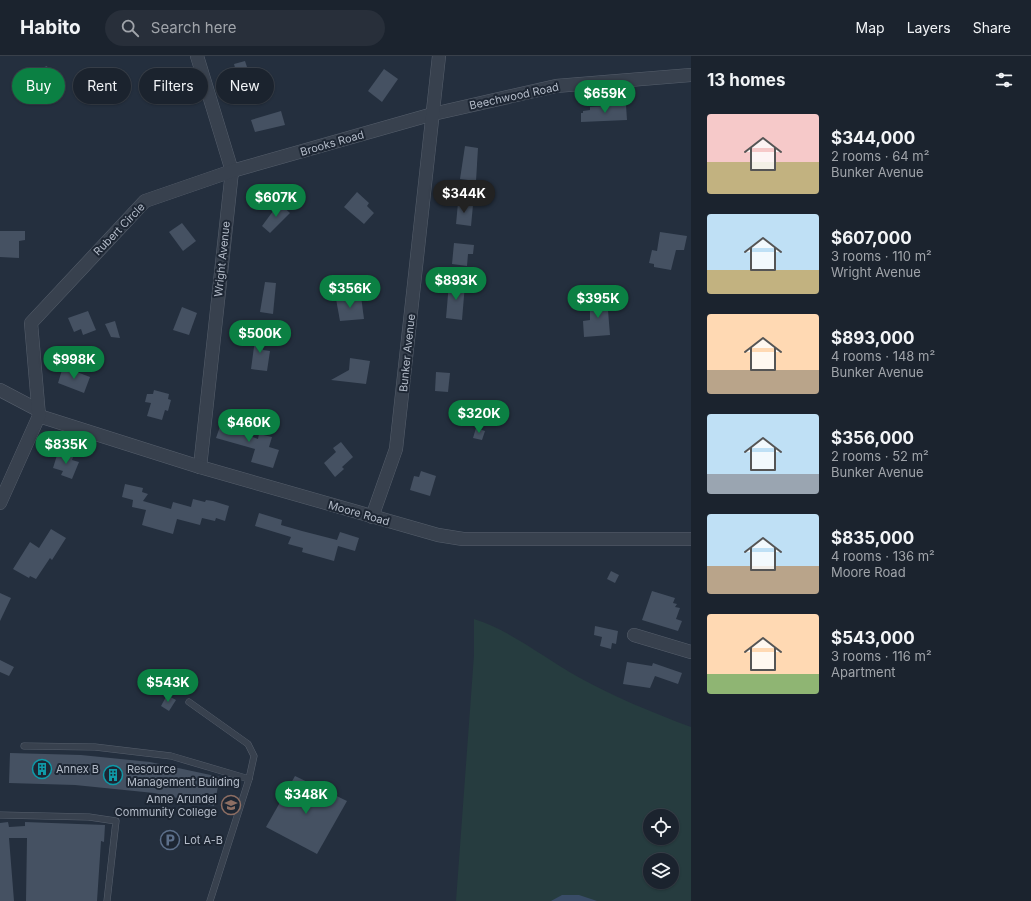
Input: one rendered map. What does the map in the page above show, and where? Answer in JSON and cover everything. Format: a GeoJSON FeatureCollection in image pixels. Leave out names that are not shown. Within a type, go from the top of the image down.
{"type":"FeatureCollection","features":[{"type":"Feature","properties":{"kind":"street"},"geometry":{"type":"LineString","coordinates":[[197,56],[232,171]]}},
{"type":"Feature","properties":{"kind":"street","name":"Bunker Avenue"},"geometry":{"type":"LineString","coordinates":[[372,517],[396,449],[439,56]]}},
{"type":"Feature","properties":{"kind":"street","name":"Beechwood Road"},"geometry":{"type":"LineString","coordinates":[[432,114],[556,86],[691,76]]}},
{"type":"Feature","properties":{"kind":"street","name":"Brooks Road"},"geometry":{"type":"LineString","coordinates":[[232,171],[432,114]]}},
{"type":"Feature","properties":{"kind":"street","name":"Rubert Circle"},"geometry":{"type":"LineString","coordinates":[[39,413],[31,323],[145,201],[232,171]]}},
{"type":"Feature","properties":{"kind":"street","name":"Wright Avenue"},"geometry":{"type":"LineString","coordinates":[[200,467],[232,171]]}},
{"type":"Feature","properties":{"kind":"street","name":"Moore Road"},"geometry":{"type":"LineString","coordinates":[[0,390],[39,413],[200,467],[372,517],[438,534],[463,539],[691,539]]}},
{"type":"Feature","properties":{"kind":"street"},"geometry":{"type":"LineString","coordinates":[[0,503],[39,413]]}},
{"type":"Feature","properties":{"kind":"street"},"geometry":{"type":"LineString","coordinates":[[634,635],[691,652]]}},
{"type":"Feature","properties":{"kind":"lane"},"geometry":{"type":"LineString","coordinates":[[189,702],[248,744],[254,756],[249,779],[210,901]]}},
{"type":"Feature","properties":{"kind":"lane"},"geometry":{"type":"LineString","coordinates":[[24,746],[95,747],[171,756],[249,779]]}},
{"type":"Feature","properties":{"kind":"lane"},"geometry":{"type":"LineString","coordinates":[[0,814],[89,817],[116,821],[107,901]]}},
{"type":"Feature","properties":{"kind":"green space"},"geometry":{"type":"Polygon","coordinates":[[[474,619],[502,630],[580,678],[607,692],[691,727],[691,901],[456,901],[474,655],[474,619]]]}},
{"type":"Feature","properties":{"kind":"water"},"geometry":{"type":"Polygon","coordinates":[[[562,895],[579,895],[597,901],[551,901],[562,895]]]}},
{"type":"Feature","properties":{"kind":"building"},"geometry":{"type":"Polygon","coordinates":[[[245,61],[247,68],[235,68],[234,64],[245,61]]]}},
{"type":"Feature","properties":{"kind":"building"},"geometry":{"type":"Polygon","coordinates":[[[384,69],[398,79],[382,102],[368,91],[384,69]]]}},
{"type":"Feature","properties":{"kind":"building"},"geometry":{"type":"Polygon","coordinates":[[[626,105],[627,120],[581,122],[581,113],[583,113],[583,111],[590,110],[590,107],[626,105]]]}},
{"type":"Feature","properties":{"kind":"building"},"geometry":{"type":"Polygon","coordinates":[[[281,111],[285,125],[255,132],[251,120],[281,111]]]}},
{"type":"Feature","properties":{"kind":"building"},"geometry":{"type":"Polygon","coordinates":[[[465,146],[478,148],[476,181],[460,179],[465,146]]]}},
{"type":"Feature","properties":{"kind":"building"},"geometry":{"type":"Polygon","coordinates":[[[357,192],[369,203],[367,206],[374,213],[364,224],[344,207],[357,192]]]}},
{"type":"Feature","properties":{"kind":"building"},"geometry":{"type":"Polygon","coordinates":[[[279,203],[290,213],[270,233],[262,226],[279,203]]]}},
{"type":"Feature","properties":{"kind":"building"},"geometry":{"type":"Polygon","coordinates":[[[458,203],[473,205],[471,226],[456,224],[458,203]]]}},
{"type":"Feature","properties":{"kind":"building"},"geometry":{"type":"Polygon","coordinates":[[[182,223],[196,241],[183,251],[169,232],[182,223]]]}},
{"type":"Feature","properties":{"kind":"building"},"geometry":{"type":"Polygon","coordinates":[[[0,231],[25,231],[25,240],[19,241],[19,258],[0,257],[0,231]]]}},
{"type":"Feature","properties":{"kind":"building"},"geometry":{"type":"Polygon","coordinates":[[[660,232],[687,236],[684,250],[676,250],[671,270],[654,267],[654,264],[649,263],[652,250],[657,251],[660,232]]]}},
{"type":"Feature","properties":{"kind":"building"},"geometry":{"type":"Polygon","coordinates":[[[454,243],[474,245],[473,254],[468,254],[467,266],[452,264],[454,243]]]}},
{"type":"Feature","properties":{"kind":"building"},"geometry":{"type":"Polygon","coordinates":[[[265,282],[276,283],[273,314],[260,312],[265,282]]]}},
{"type":"Feature","properties":{"kind":"building"},"geometry":{"type":"Polygon","coordinates":[[[449,283],[465,284],[462,320],[446,318],[449,283]]]}},
{"type":"Feature","properties":{"kind":"building"},"geometry":{"type":"Polygon","coordinates":[[[361,296],[364,319],[340,321],[336,299],[361,296]]]}},
{"type":"Feature","properties":{"kind":"building"},"geometry":{"type":"Polygon","coordinates":[[[607,298],[610,335],[584,337],[583,321],[590,320],[590,299],[607,298]]]}},
{"type":"Feature","properties":{"kind":"building"},"geometry":{"type":"Polygon","coordinates":[[[182,307],[197,313],[189,335],[173,330],[182,307]]]}},
{"type":"Feature","properties":{"kind":"building"},"geometry":{"type":"Polygon","coordinates":[[[88,311],[96,330],[83,335],[81,329],[74,332],[68,318],[88,311]]]}},
{"type":"Feature","properties":{"kind":"building"},"geometry":{"type":"Polygon","coordinates":[[[115,321],[120,338],[111,337],[105,324],[115,321]]]}},
{"type":"Feature","properties":{"kind":"building"},"geometry":{"type":"Polygon","coordinates":[[[256,332],[265,333],[263,350],[270,351],[267,371],[251,369],[256,332]]]}},
{"type":"Feature","properties":{"kind":"building"},"geometry":{"type":"Polygon","coordinates":[[[350,358],[370,361],[366,384],[331,380],[349,370],[350,358]]]}},
{"type":"Feature","properties":{"kind":"building"},"geometry":{"type":"Polygon","coordinates":[[[69,369],[90,377],[84,393],[58,383],[62,370],[68,372],[69,369]]]}},
{"type":"Feature","properties":{"kind":"building"},"geometry":{"type":"Polygon","coordinates":[[[436,372],[450,373],[448,392],[435,391],[436,372]]]}},
{"type":"Feature","properties":{"kind":"building"},"geometry":{"type":"Polygon","coordinates":[[[154,390],[169,394],[168,399],[171,400],[168,411],[165,410],[162,420],[147,416],[151,403],[145,402],[147,394],[153,394],[154,390]]]}},
{"type":"Feature","properties":{"kind":"building"},"geometry":{"type":"Polygon","coordinates":[[[224,415],[235,418],[232,424],[235,425],[233,430],[258,439],[259,434],[272,437],[269,447],[279,450],[273,468],[251,462],[255,449],[216,438],[224,415]]]}},
{"type":"Feature","properties":{"kind":"building"},"geometry":{"type":"Polygon","coordinates":[[[476,428],[485,431],[482,440],[473,438],[476,428]]]}},
{"type":"Feature","properties":{"kind":"building"},"geometry":{"type":"Polygon","coordinates":[[[341,442],[353,457],[342,467],[344,469],[335,477],[324,463],[336,452],[333,448],[341,442]]]}},
{"type":"Feature","properties":{"kind":"building"},"geometry":{"type":"Polygon","coordinates":[[[58,452],[73,457],[72,460],[79,462],[72,479],[61,475],[63,471],[53,468],[58,452]]]}},
{"type":"Feature","properties":{"kind":"building"},"geometry":{"type":"Polygon","coordinates":[[[421,471],[436,476],[430,496],[410,490],[414,476],[419,477],[421,471]]]}},
{"type":"Feature","properties":{"kind":"building"},"geometry":{"type":"Polygon","coordinates":[[[125,484],[143,488],[142,492],[148,494],[143,501],[171,509],[173,502],[191,507],[193,499],[205,502],[206,500],[213,501],[229,506],[225,521],[216,518],[215,521],[202,518],[200,525],[177,519],[173,534],[142,525],[146,510],[132,507],[133,500],[122,497],[125,484]]]}},
{"type":"Feature","properties":{"kind":"building"},"geometry":{"type":"Polygon","coordinates":[[[259,513],[282,520],[281,525],[337,540],[340,532],[359,538],[355,551],[338,546],[334,561],[302,552],[303,548],[288,544],[291,537],[255,526],[259,513]]]}},
{"type":"Feature","properties":{"kind":"building"},"geometry":{"type":"Polygon","coordinates":[[[51,529],[66,538],[52,560],[50,558],[36,579],[30,576],[29,578],[13,569],[30,542],[39,548],[51,529]]]}},
{"type":"Feature","properties":{"kind":"building"},"geometry":{"type":"Polygon","coordinates":[[[611,571],[619,575],[615,583],[607,579],[611,571]]]}},
{"type":"Feature","properties":{"kind":"building"},"geometry":{"type":"Polygon","coordinates":[[[652,591],[675,598],[673,603],[677,604],[675,607],[680,608],[676,619],[682,621],[678,631],[642,620],[652,591]]]}},
{"type":"Feature","properties":{"kind":"building"},"geometry":{"type":"Polygon","coordinates":[[[0,593],[11,598],[0,621],[0,593]]]}},
{"type":"Feature","properties":{"kind":"building"},"geometry":{"type":"Polygon","coordinates":[[[595,626],[618,631],[616,644],[612,643],[611,649],[600,646],[602,637],[594,635],[595,626]]]}},
{"type":"Feature","properties":{"kind":"building"},"geometry":{"type":"Polygon","coordinates":[[[0,660],[14,667],[9,676],[0,672],[0,660]]]}},
{"type":"Feature","properties":{"kind":"building"},"geometry":{"type":"Polygon","coordinates":[[[627,662],[652,666],[653,663],[682,673],[678,684],[655,676],[650,688],[623,684],[627,662]]]}},
{"type":"Feature","properties":{"kind":"building"},"geometry":{"type":"Polygon","coordinates":[[[167,695],[176,700],[169,711],[161,706],[167,695]]]}},
{"type":"Feature","properties":{"kind":"building"},"geometry":{"type":"Polygon","coordinates":[[[10,753],[81,755],[150,762],[220,777],[214,806],[154,793],[75,785],[9,783],[10,753]]]}},
{"type":"Feature","properties":{"kind":"building"},"geometry":{"type":"Polygon","coordinates":[[[295,776],[347,801],[317,854],[266,827],[295,776]]]}},
{"type":"Feature","properties":{"kind":"building"},"geometry":{"type":"Polygon","coordinates":[[[8,822],[9,827],[25,826],[25,822],[105,825],[104,842],[101,841],[97,901],[26,901],[27,838],[9,838],[14,901],[0,901],[0,823],[8,822]]]}},
{"type":"Feature","properties":{"kind":"place","name":"Annex B"},"geometry":{"type":"Point","coordinates":[42,769]}},
{"type":"Feature","properties":{"kind":"place","name":"Resource Management Building"},"geometry":{"type":"Point","coordinates":[113,775]}},
{"type":"Feature","properties":{"kind":"place","name":"Anne Arundel Community College"},"geometry":{"type":"Point","coordinates":[231,805]}},
{"type":"Feature","properties":{"kind":"place","name":"Lot A-B"},"geometry":{"type":"Point","coordinates":[170,840]}}]}
